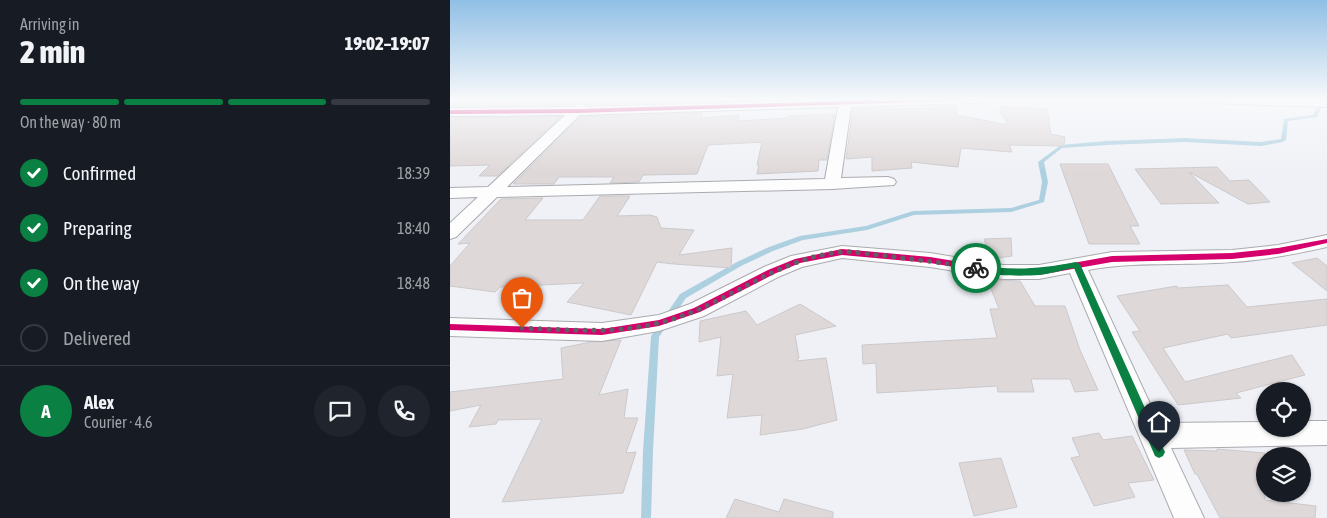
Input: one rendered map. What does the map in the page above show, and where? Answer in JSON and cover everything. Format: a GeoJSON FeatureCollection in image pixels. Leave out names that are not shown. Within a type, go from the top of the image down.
{"type":"FeatureCollection","features":[{"type":"Feature","properties":{"kind":"street"},"geometry":{"type":"LineString","coordinates":[[450,232],[564,123]]}},
{"type":"Feature","properties":{"kind":"street"},"geometry":{"type":"LineString","coordinates":[[832,184],[842,123]]}},
{"type":"Feature","properties":{"kind":"street"},"geometry":{"type":"LineString","coordinates":[[450,193],[888,182]]}},
{"type":"Feature","properties":{"kind":"street"},"geometry":{"type":"LineString","coordinates":[[450,326],[602,332],[659,323],[697,310],[771,272],[798,261],[842,252],[930,260],[1003,272],[1039,272],[1112,259],[1232,256],[1278,251],[1327,241]]}},
{"type":"Feature","properties":{"kind":"street"},"geometry":{"type":"LineString","coordinates":[[1076,264],[1188,518]]}},
{"type":"Feature","properties":{"kind":"street"},"geometry":{"type":"LineString","coordinates":[[1152,436],[1327,433]]}},
{"type":"Feature","properties":{"kind":"building"},"geometry":{"type":"Polygon","coordinates":[[[450,123],[553,123],[497,176],[479,176],[490,165],[450,166],[450,123]]]}},
{"type":"Feature","properties":{"kind":"building"},"geometry":{"type":"Polygon","coordinates":[[[575,123],[833,123],[827,160],[819,160],[818,171],[757,174],[762,142],[708,145],[697,174],[643,175],[639,182],[610,183],[614,177],[559,177],[554,184],[513,184],[575,123]]]}},
{"type":"Feature","properties":{"kind":"building"},"geometry":{"type":"Polygon","coordinates":[[[851,123],[999,123],[1008,125],[1007,123],[1049,123],[1051,134],[1065,137],[1064,146],[1009,145],[1012,152],[961,148],[958,167],[911,162],[912,168],[872,171],[872,157],[846,159],[851,123]]]}},
{"type":"Feature","properties":{"kind":"building"},"geometry":{"type":"Polygon","coordinates":[[[1060,164],[1108,164],[1139,226],[1130,226],[1140,244],[1089,244],[1060,164]]]}},
{"type":"Feature","properties":{"kind":"building"},"geometry":{"type":"Polygon","coordinates":[[[1217,167],[1230,181],[1249,180],[1270,202],[1248,204],[1189,172],[1219,203],[1161,204],[1135,169],[1217,167]]]}},
{"type":"Feature","properties":{"kind":"building"},"geometry":{"type":"Polygon","coordinates":[[[600,196],[630,196],[617,216],[650,215],[657,217],[661,228],[694,230],[679,255],[732,248],[731,268],[657,262],[631,315],[567,302],[584,283],[500,287],[495,292],[450,286],[450,266],[470,243],[458,244],[501,199],[543,198],[525,220],[583,220],[600,196]]]}},
{"type":"Feature","properties":{"kind":"building"},"geometry":{"type":"Polygon","coordinates":[[[1011,238],[1012,256],[991,259],[984,239],[1011,238]]]}},
{"type":"Feature","properties":{"kind":"building"},"geometry":{"type":"Polygon","coordinates":[[[1317,258],[1327,266],[1327,291],[1292,263],[1317,258]]]}},
{"type":"Feature","properties":{"kind":"building"},"geometry":{"type":"Polygon","coordinates":[[[988,281],[1020,281],[1035,306],[1065,306],[1080,350],[1098,390],[1075,392],[1070,379],[1031,379],[1034,392],[998,392],[997,386],[877,393],[876,363],[863,364],[862,345],[997,338],[990,309],[999,309],[988,281]]]}},
{"type":"Feature","properties":{"kind":"building"},"geometry":{"type":"Polygon","coordinates":[[[1228,285],[1247,307],[1327,299],[1327,325],[1231,338],[1228,334],[1163,348],[1185,382],[1292,355],[1305,375],[1278,382],[1256,382],[1256,388],[1236,393],[1241,398],[1178,405],[1132,332],[1140,331],[1117,296],[1177,286],[1178,288],[1228,285]]]}},
{"type":"Feature","properties":{"kind":"building"},"geometry":{"type":"Polygon","coordinates":[[[800,304],[836,326],[795,335],[799,358],[796,361],[826,358],[837,420],[803,429],[760,435],[762,415],[727,418],[733,374],[717,376],[721,337],[699,342],[700,321],[746,311],[757,325],[800,304]]]}},
{"type":"Feature","properties":{"kind":"building"},"geometry":{"type":"Polygon","coordinates":[[[621,340],[599,395],[628,389],[624,418],[638,418],[626,453],[636,452],[623,493],[502,502],[542,419],[498,420],[496,424],[469,427],[481,405],[450,411],[450,392],[563,379],[561,348],[591,342],[621,340]]]}},
{"type":"Feature","properties":{"kind":"building"},"geometry":{"type":"Polygon","coordinates":[[[1099,433],[1103,440],[1132,436],[1154,480],[1128,483],[1135,497],[1094,506],[1071,458],[1080,456],[1072,438],[1099,433]]]}},
{"type":"Feature","properties":{"kind":"building"},"geometry":{"type":"Polygon","coordinates":[[[1217,449],[1256,452],[1256,502],[1282,502],[1316,506],[1315,518],[1220,518],[1197,474],[1195,474],[1184,450],[1217,451],[1217,449]]]}},
{"type":"Feature","properties":{"kind":"building"},"geometry":{"type":"Polygon","coordinates":[[[1001,458],[1017,507],[974,516],[959,463],[1001,458]]]}},
{"type":"Feature","properties":{"kind":"building"},"geometry":{"type":"Polygon","coordinates":[[[735,499],[779,512],[784,499],[833,512],[833,518],[726,518],[735,499]]]}},
{"type":"Feature","properties":{"kind":"waterway"},"geometry":{"type":"LineString","coordinates":[[669,316],[683,296],[739,264],[771,249],[802,238],[867,228],[913,213],[1011,210],[1042,201],[1045,182],[1041,162],[1061,147],[1185,140],[1261,144],[1283,140],[1286,123]]}},
{"type":"Feature","properties":{"kind":"waterway"},"geometry":{"type":"LineString","coordinates":[[646,518],[655,336],[663,325]]}},
{"type":"Feature","properties":{"kind":"cycle path"},"geometry":{"type":"LineString","coordinates":[[450,327],[602,332],[659,323],[697,310],[771,272],[798,261],[842,252],[930,260],[1003,272],[1039,272],[1112,259],[1232,256],[1278,251],[1327,241]]}},
{"type":"Feature","properties":{"kind":"way so far"},"geometry":{"type":"LineString","coordinates":[[522,328],[602,332],[659,323],[697,310],[771,272],[798,261],[842,252],[930,260],[976,268]]}},
{"type":"Feature","properties":{"kind":"route"},"geometry":{"type":"LineString","coordinates":[[976,268],[1003,272],[1039,272],[1076,264],[1159,452]]}}]}
